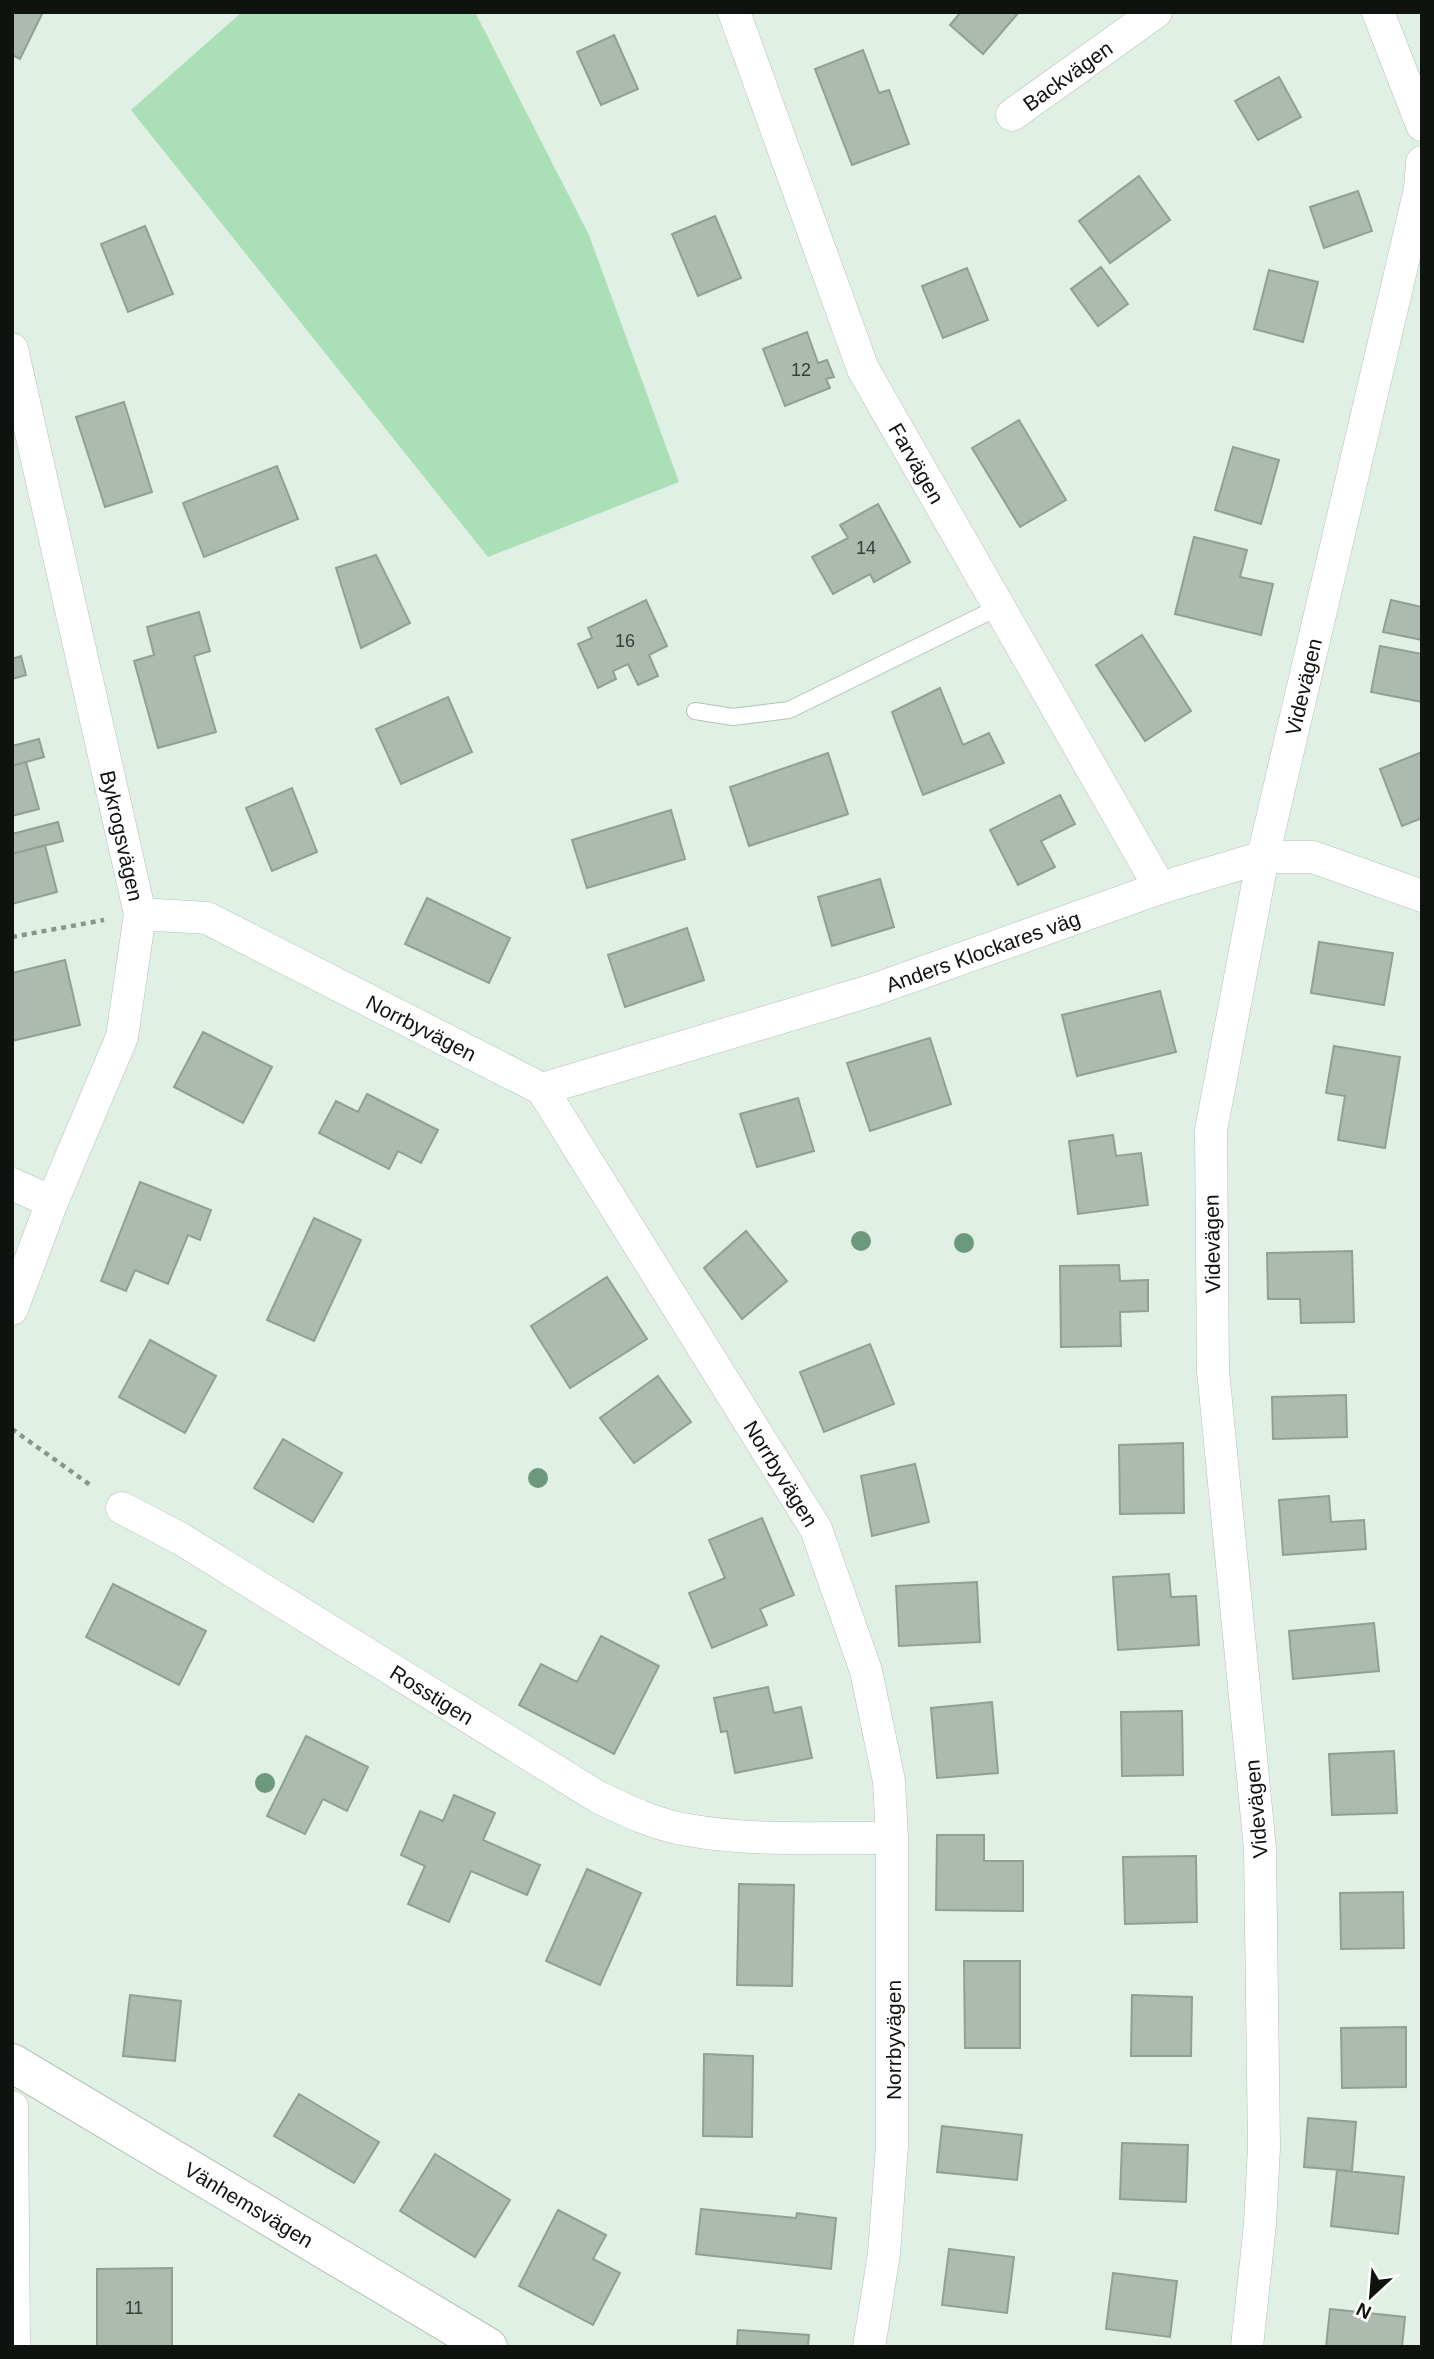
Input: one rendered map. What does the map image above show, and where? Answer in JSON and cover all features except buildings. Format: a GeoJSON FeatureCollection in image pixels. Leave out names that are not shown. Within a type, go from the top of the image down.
{"type":"FeatureCollection","features":[{"type":"Feature","properties":{"kind":"street","name":"Farvägen"},"geometry":{"type":"LineString","coordinates":[[734,12],[863,369],[1160,888]]}},
{"type":"Feature","properties":{"kind":"street","name":"Backvägen"},"geometry":{"type":"LineString","coordinates":[[1012,115],[1156,12]]}},
{"type":"Feature","properties":{"kind":"street"},"geometry":{"type":"LineString","coordinates":[[1378,12],[1422,125]]}},
{"type":"Feature","properties":{"kind":"street","name":"Videvägen"},"geometry":{"type":"LineString","coordinates":[[1247,2347],[1260,2224],[1264,2147],[1260,1849],[1213,1371],[1210,1130],[1263,856],[1420,189],[1422,162]]}},
{"type":"Feature","properties":{"kind":"street","name":"Bykrogsvägen"},"geometry":{"type":"LineString","coordinates":[[12,349],[140,914],[122,1037],[52,1202],[12,1308]]}},
{"type":"Feature","properties":{"kind":"street","name":"Anders Klockares väg"},"geometry":{"type":"LineString","coordinates":[[542,1089],[873,990],[1160,888],[1263,856],[1313,857],[1422,896]]}},
{"type":"Feature","properties":{"kind":"street","name":"Norrbyvägen"},"geometry":{"type":"LineString","coordinates":[[140,914],[207,918],[542,1089],[816,1530],[866,1671],[889,1781],[892,1838],[892,2145],[884,2254],[869,2347]]}},
{"type":"Feature","properties":{"kind":"street"},"geometry":{"type":"LineString","coordinates":[[12,1184],[52,1202]]}},
{"type":"Feature","properties":{"kind":"street","name":"Rosstigen"},"geometry":{"type":"LineString","coordinates":[[122,1508],[181,1539],[598,1797],[643,1819],[687,1830],[737,1836],[892,1838]]}},
{"type":"Feature","properties":{"kind":"street","name":"Vänhemsvägen"},"geometry":{"type":"LineString","coordinates":[[12,2063],[488,2347]]}},
{"type":"Feature","properties":{"kind":"street"},"geometry":{"type":"LineString","coordinates":[[12,2107],[14,2347]]}},
{"type":"Feature","properties":{"kind":"lane"},"geometry":{"type":"LineString","coordinates":[[695,710],[733,718],[789,710],[999,607]]}},
{"type":"Feature","properties":{"kind":"path"},"geometry":{"type":"LineString","coordinates":[[12,937],[140,914]]}},
{"type":"Feature","properties":{"kind":"path"},"geometry":{"type":"LineString","coordinates":[[12,1429],[122,1508]]}},
{"type":"Feature","properties":{"kind":"green space"},"geometry":{"type":"Polygon","coordinates":[[[242,12],[475,12],[589,235],[679,482],[488,557],[131,110],[242,12]]]}}]}
